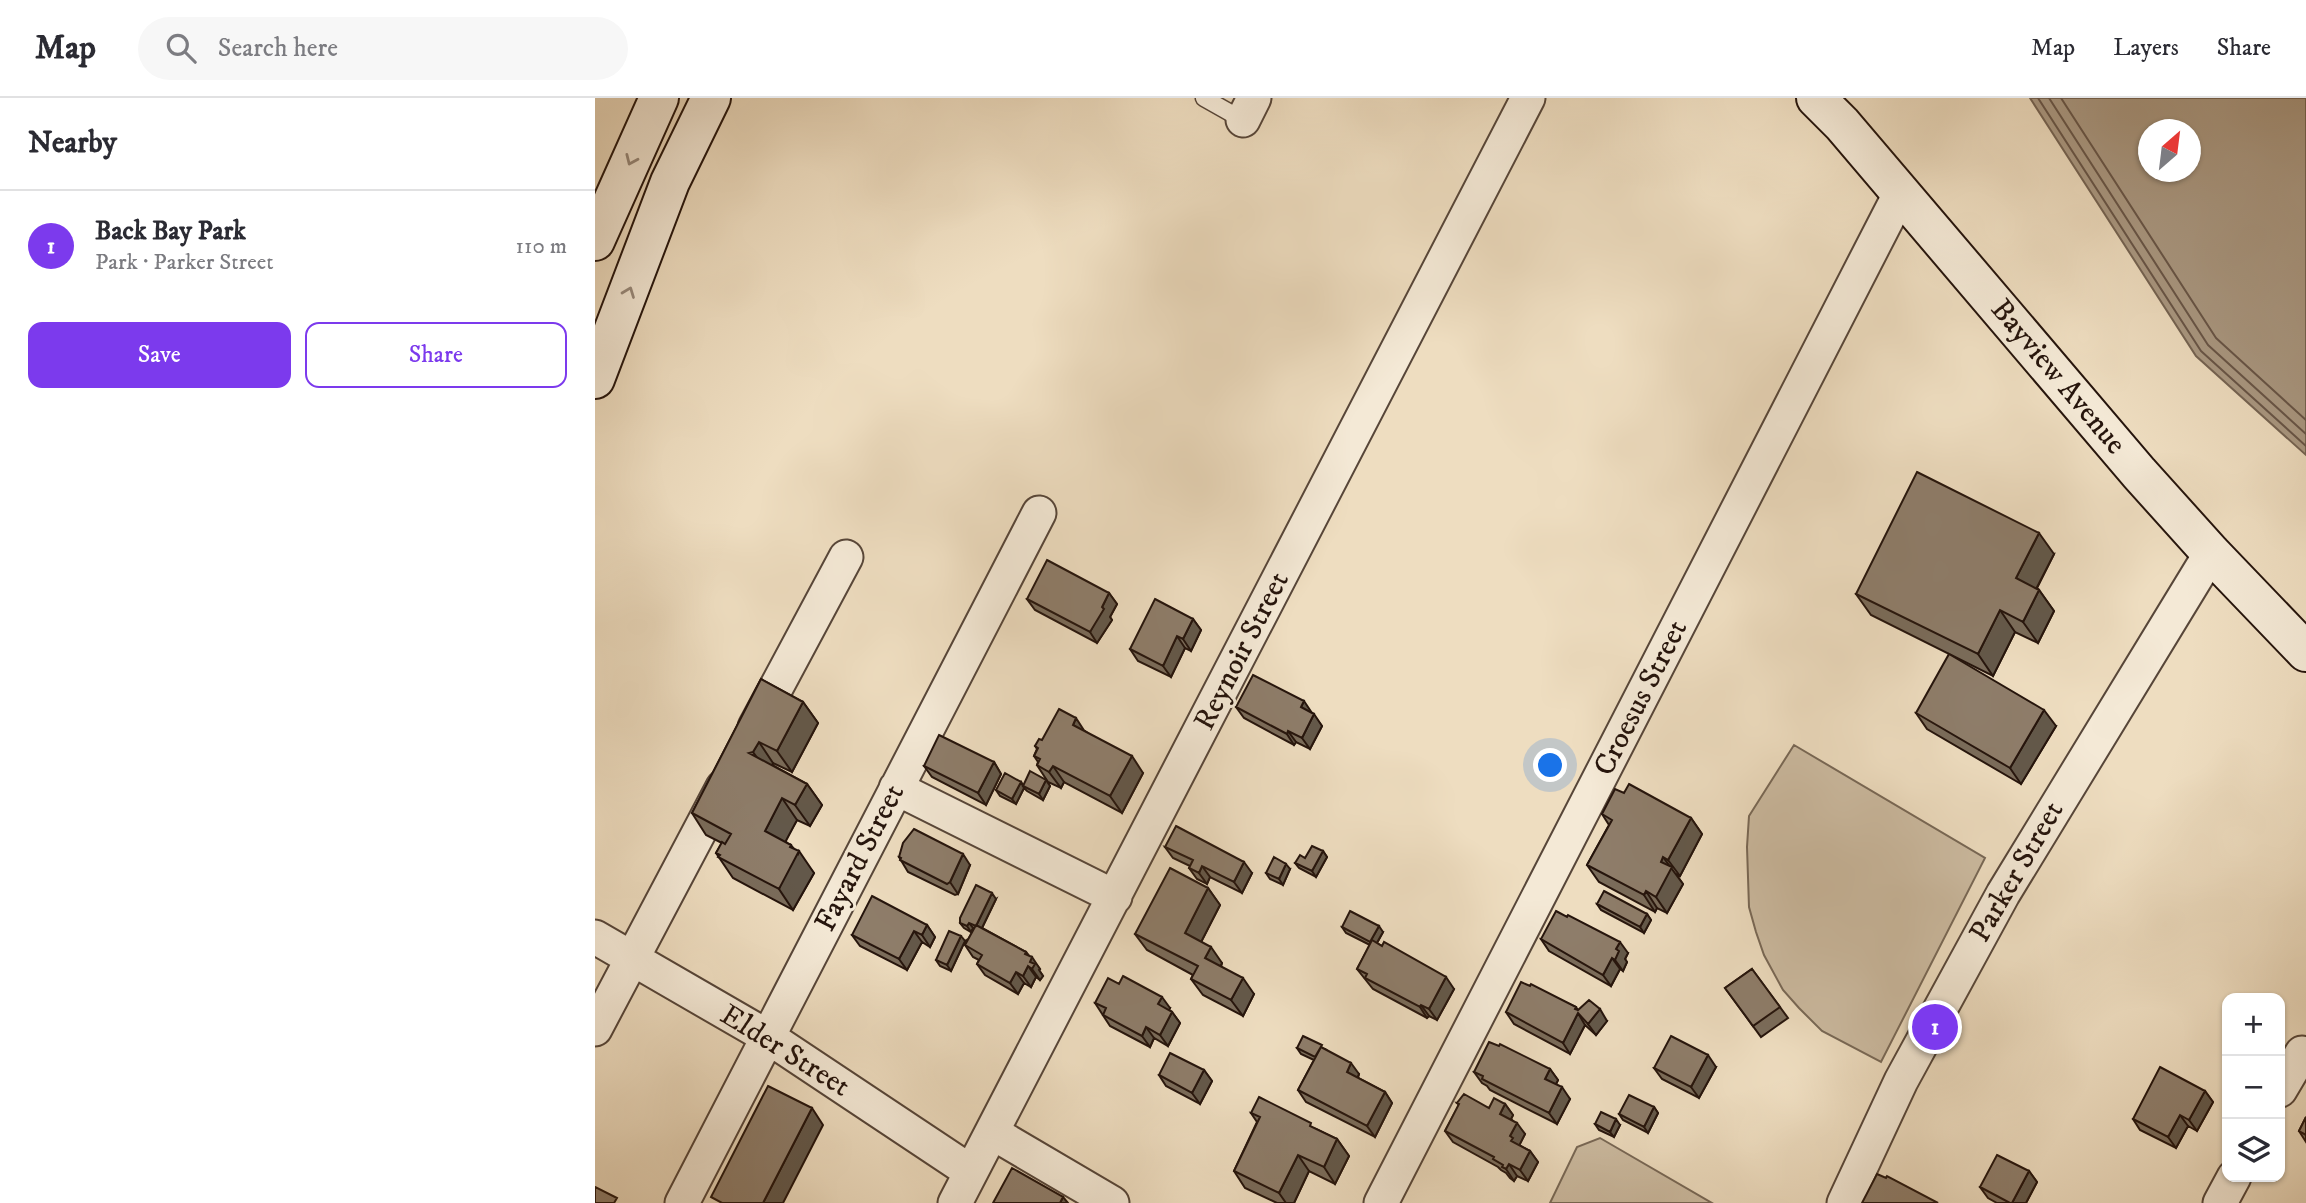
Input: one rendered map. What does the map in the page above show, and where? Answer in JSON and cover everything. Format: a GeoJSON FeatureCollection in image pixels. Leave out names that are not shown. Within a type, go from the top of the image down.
{"type":"FeatureCollection","features":[{"type":"Feature","properties":{"kind":"main road"},"geometry":{"type":"LineString","coordinates":[[595,241],[659,98]]}},
{"type":"Feature","properties":{"kind":"main road"},"geometry":{"type":"LineString","coordinates":[[595,379],[670,182],[711,98]]}},
{"type":"Feature","properties":{"kind":"main road","name":"Bayview Avenue"},"geometry":{"type":"LineString","coordinates":[[1816,98],[1901,192],[2139,473],[2306,652]]}},
{"type":"Feature","properties":{"kind":"street","name":"Reynoir Street"},"geometry":{"type":"LineString","coordinates":[[955,1203],[1528,98]]}},
{"type":"Feature","properties":{"kind":"street","name":"Croesus Street"},"geometry":{"type":"LineString","coordinates":[[1381,1203],[1901,192]]}},
{"type":"Feature","properties":{"kind":"street","name":"Fayard Street"},"geometry":{"type":"LineString","coordinates":[[682,1203],[1039,513]]}},
{"type":"Feature","properties":{"kind":"street","name":"Parker Street"},"geometry":{"type":"LineString","coordinates":[[1844,1203],[1901,1081],[2003,894],[2211,553]]}},
{"type":"Feature","properties":{"kind":"street"},"geometry":{"type":"LineString","coordinates":[[595,1029],[846,557]]}},
{"type":"Feature","properties":{"kind":"street"},"geometry":{"type":"LineString","coordinates":[[896,788],[1115,897]]}},
{"type":"Feature","properties":{"kind":"street","name":"Elder Street"},"geometry":{"type":"LineString","coordinates":[[595,937],[768,1037],[971,1172]]}},
{"type":"Feature","properties":{"kind":"street"},"geometry":{"type":"LineString","coordinates":[[2285,1082],[2302,1053],[2306,1056]]}},
{"type":"Feature","properties":{"kind":"street"},"geometry":{"type":"LineString","coordinates":[[992,1133],[1112,1203]]}},
{"type":"Feature","properties":{"kind":"street"},"geometry":{"type":"LineString","coordinates":[[2220,1203],[2231,1182]]}},
{"type":"Feature","properties":{"kind":"lane"},"geometry":{"type":"LineString","coordinates":[[1204,98],[1249,109]]}},
{"type":"Feature","properties":{"kind":"shaded area"},"geometry":{"type":"Polygon","coordinates":[[[1794,745],[1985,858],[1881,1062],[1822,1031],[1783,990],[1764,955],[1749,907],[1749,816],[1794,745]]]}},
{"type":"Feature","properties":{"kind":"shaded area"},"geometry":{"type":"Polygon","coordinates":[[[1600,1138],[1712,1203],[1550,1203],[1577,1147],[1600,1138]]]}},
{"type":"Feature","properties":{"kind":"water"},"geometry":{"type":"Polygon","coordinates":[[[2030,98],[2306,98],[2306,455],[2196,356],[2030,98]]]}},
{"type":"Feature","properties":{"kind":"building"},"geometry":{"type":"Polygon","coordinates":[[[1917,472],[2039,533],[2016,578],[2039,590],[2023,622],[2000,610],[1978,654],[1856,594],[1917,472]]]}},
{"type":"Feature","properties":{"kind":"building"},"geometry":{"type":"Polygon","coordinates":[[[1047,560],[1109,593],[1102,607],[1104,609],[1090,632],[1027,599],[1047,560]]]}},
{"type":"Feature","properties":{"kind":"building"},"geometry":{"type":"Polygon","coordinates":[[[1155,599],[1193,619],[1183,639],[1177,636],[1163,666],[1130,649],[1155,599]]]}},
{"type":"Feature","properties":{"kind":"building"},"geometry":{"type":"Polygon","coordinates":[[[1949,654],[2044,710],[2010,768],[1916,713],[1949,654]]]}},
{"type":"Feature","properties":{"kind":"building"},"geometry":{"type":"Polygon","coordinates":[[[1253,675],[1304,701],[1301,707],[1314,714],[1302,738],[1288,731],[1287,734],[1236,707],[1253,675]]]}},
{"type":"Feature","properties":{"kind":"building"},"geometry":{"type":"Polygon","coordinates":[[[761,679],[803,702],[777,751],[759,742],[753,752],[749,753],[807,784],[795,805],[782,798],[765,831],[799,851],[779,889],[718,857],[720,855],[716,853],[722,842],[725,844],[731,834],[692,813],[761,679]]]}},
{"type":"Feature","properties":{"kind":"building"},"geometry":{"type":"Polygon","coordinates":[[[1059,709],[1076,718],[1073,725],[1132,756],[1110,796],[1053,766],[1049,772],[1037,765],[1040,759],[1034,756],[1038,748],[1035,746],[1039,739],[1042,740],[1059,709]]]}},
{"type":"Feature","properties":{"kind":"building"},"geometry":{"type":"Polygon","coordinates":[[[939,735],[994,762],[978,793],[924,766],[939,735]]]}},
{"type":"Feature","properties":{"kind":"building"},"geometry":{"type":"Polygon","coordinates":[[[1030,771],[1046,780],[1039,794],[1023,786],[1030,771]]]}},
{"type":"Feature","properties":{"kind":"building"},"geometry":{"type":"Polygon","coordinates":[[[1005,773],[1021,782],[1012,799],[996,790],[1005,773]]]}},
{"type":"Feature","properties":{"kind":"building"},"geometry":{"type":"Polygon","coordinates":[[[1629,784],[1691,818],[1668,860],[1663,857],[1661,862],[1672,867],[1656,897],[1646,891],[1644,895],[1587,865],[1612,820],[1602,814],[1615,789],[1624,793],[1629,784]]]}},
{"type":"Feature","properties":{"kind":"building"},"geometry":{"type":"Polygon","coordinates":[[[1176,826],[1244,862],[1234,882],[1202,866],[1199,873],[1189,868],[1193,860],[1165,847],[1176,826]]]}},
{"type":"Feature","properties":{"kind":"building"},"geometry":{"type":"Polygon","coordinates":[[[914,829],[963,854],[947,884],[900,860],[903,843],[914,829]]]}},
{"type":"Feature","properties":{"kind":"building"},"geometry":{"type":"Polygon","coordinates":[[[1312,846],[1323,851],[1312,871],[1295,863],[1300,855],[1305,858],[1312,846]]]}},
{"type":"Feature","properties":{"kind":"building"},"geometry":{"type":"Polygon","coordinates":[[[1274,857],[1286,864],[1279,879],[1266,873],[1274,857]]]}},
{"type":"Feature","properties":{"kind":"building"},"geometry":{"type":"Polygon","coordinates":[[[1170,868],[1208,888],[1185,933],[1211,947],[1205,958],[1243,978],[1231,1000],[1191,979],[1198,966],[1135,934],[1170,868]]]}},
{"type":"Feature","properties":{"kind":"building"},"geometry":{"type":"Polygon","coordinates":[[[976,885],[992,893],[976,926],[969,923],[967,926],[960,923],[960,918],[976,885]]]}},
{"type":"Feature","properties":{"kind":"building"},"geometry":{"type":"Polygon","coordinates":[[[1604,891],[1647,914],[1640,927],[1597,904],[1604,891]]]}},
{"type":"Feature","properties":{"kind":"building"},"geometry":{"type":"Polygon","coordinates":[[[872,896],[927,925],[922,935],[914,931],[899,959],[852,935],[872,896]]]}},
{"type":"Feature","properties":{"kind":"building"},"geometry":{"type":"Polygon","coordinates":[[[1350,911],[1379,926],[1370,942],[1342,927],[1350,911]]]}},
{"type":"Feature","properties":{"kind":"building"},"geometry":{"type":"Polygon","coordinates":[[[1556,911],[1620,942],[1615,960],[1612,958],[1603,975],[1541,939],[1556,911]]]}},
{"type":"Feature","properties":{"kind":"building"},"geometry":{"type":"Polygon","coordinates":[[[976,925],[1026,952],[1025,954],[1032,957],[1030,962],[1035,964],[1032,969],[1028,966],[1023,976],[1016,972],[1010,983],[977,964],[982,955],[965,945],[976,925]]]}},
{"type":"Feature","properties":{"kind":"building"},"geometry":{"type":"Polygon","coordinates":[[[949,931],[961,936],[947,965],[936,960],[949,931]]]}},
{"type":"Feature","properties":{"kind":"building"},"geometry":{"type":"Polygon","coordinates":[[[1372,940],[1382,946],[1384,942],[1446,977],[1429,1009],[1421,1005],[1420,1007],[1365,978],[1367,974],[1357,969],[1372,940]]]}},
{"type":"Feature","properties":{"kind":"building"},"geometry":{"type":"Polygon","coordinates":[[[1752,969],[1780,1007],[1753,1026],[1725,988],[1752,969]]]}},
{"type":"Feature","properties":{"kind":"building"},"geometry":{"type":"Polygon","coordinates":[[[1123,976],[1162,997],[1158,1004],[1172,1012],[1160,1035],[1146,1027],[1142,1036],[1103,1015],[1106,1008],[1095,1003],[1108,978],[1119,984],[1123,976]]]}},
{"type":"Feature","properties":{"kind":"building"},"geometry":{"type":"Polygon","coordinates":[[[1521,982],[1530,986],[1531,984],[1576,1007],[1575,1009],[1578,1010],[1589,1000],[1600,1009],[1588,1024],[1578,1013],[1563,1043],[1506,1012],[1521,982]]]}},
{"type":"Feature","properties":{"kind":"building"},"geometry":{"type":"Polygon","coordinates":[[[1303,1036],[1322,1045],[1315,1057],[1297,1048],[1303,1036]]]}},
{"type":"Feature","properties":{"kind":"building"},"geometry":{"type":"Polygon","coordinates":[[[1671,1036],[1708,1055],[1691,1087],[1654,1068],[1671,1036]]]}},
{"type":"Feature","properties":{"kind":"building"},"geometry":{"type":"Polygon","coordinates":[[[1489,1042],[1499,1046],[1500,1044],[1550,1069],[1545,1079],[1562,1087],[1549,1113],[1482,1079],[1483,1076],[1474,1072],[1489,1042]]]}},
{"type":"Feature","properties":{"kind":"building"},"geometry":{"type":"Polygon","coordinates":[[[1321,1047],[1351,1063],[1347,1072],[1385,1092],[1367,1126],[1298,1090],[1321,1047]]]}},
{"type":"Feature","properties":{"kind":"building"},"geometry":{"type":"Polygon","coordinates":[[[1170,1053],[1204,1070],[1192,1093],[1159,1075],[1170,1053]]]}},
{"type":"Feature","properties":{"kind":"building"},"geometry":{"type":"Polygon","coordinates":[[[2160,1067],[2205,1091],[2189,1120],[2180,1115],[2168,1137],[2133,1119],[2160,1067]]]}},
{"type":"Feature","properties":{"kind":"building"},"geometry":{"type":"Polygon","coordinates":[[[768,1086],[812,1108],[763,1203],[722,1203],[711,1197],[768,1086]]]}},
{"type":"Feature","properties":{"kind":"building"},"geometry":{"type":"Polygon","coordinates":[[[1464,1094],[1489,1108],[1494,1098],[1505,1104],[1500,1114],[1517,1123],[1510,1136],[1513,1138],[1511,1141],[1530,1151],[1520,1170],[1509,1164],[1506,1169],[1502,1167],[1494,1157],[1445,1131],[1459,1104],[1457,1103],[1464,1094]]]}},
{"type":"Feature","properties":{"kind":"building"},"geometry":{"type":"Polygon","coordinates":[[[1629,1095],[1654,1107],[1644,1127],[1619,1114],[1629,1095]]]}},
{"type":"Feature","properties":{"kind":"building"},"geometry":{"type":"Polygon","coordinates":[[[1259,1097],[1337,1139],[1324,1167],[1298,1155],[1279,1193],[1234,1171],[1260,1117],[1251,1113],[1259,1097]]]}},
{"type":"Feature","properties":{"kind":"building"},"geometry":{"type":"Polygon","coordinates":[[[1601,1112],[1616,1119],[1610,1132],[1595,1124],[1601,1112]]]}},
{"type":"Feature","properties":{"kind":"building"},"geometry":{"type":"Polygon","coordinates":[[[2306,1117],[2306,1135],[2299,1131],[2306,1117]]]}},
{"type":"Feature","properties":{"kind":"building"},"geometry":{"type":"Polygon","coordinates":[[[1997,1155],[2029,1171],[2012,1203],[1980,1187],[1997,1155]]]}},
{"type":"Feature","properties":{"kind":"building"},"geometry":{"type":"Polygon","coordinates":[[[1012,1168],[1063,1197],[1060,1203],[993,1203],[1012,1168]]]}},
{"type":"Feature","properties":{"kind":"building"},"geometry":{"type":"Polygon","coordinates":[[[1877,1174],[1886,1178],[1887,1176],[1938,1203],[1862,1203],[1877,1174]]]}},
{"type":"Feature","properties":{"kind":"building"},"geometry":{"type":"Polygon","coordinates":[[[595,1187],[617,1198],[614,1203],[595,1203],[595,1187]]]}},
{"type":"Feature","properties":{"kind":"place","name":"Back Bay Park"},"geometry":{"type":"Point","coordinates":[1935,1027]}}]}
